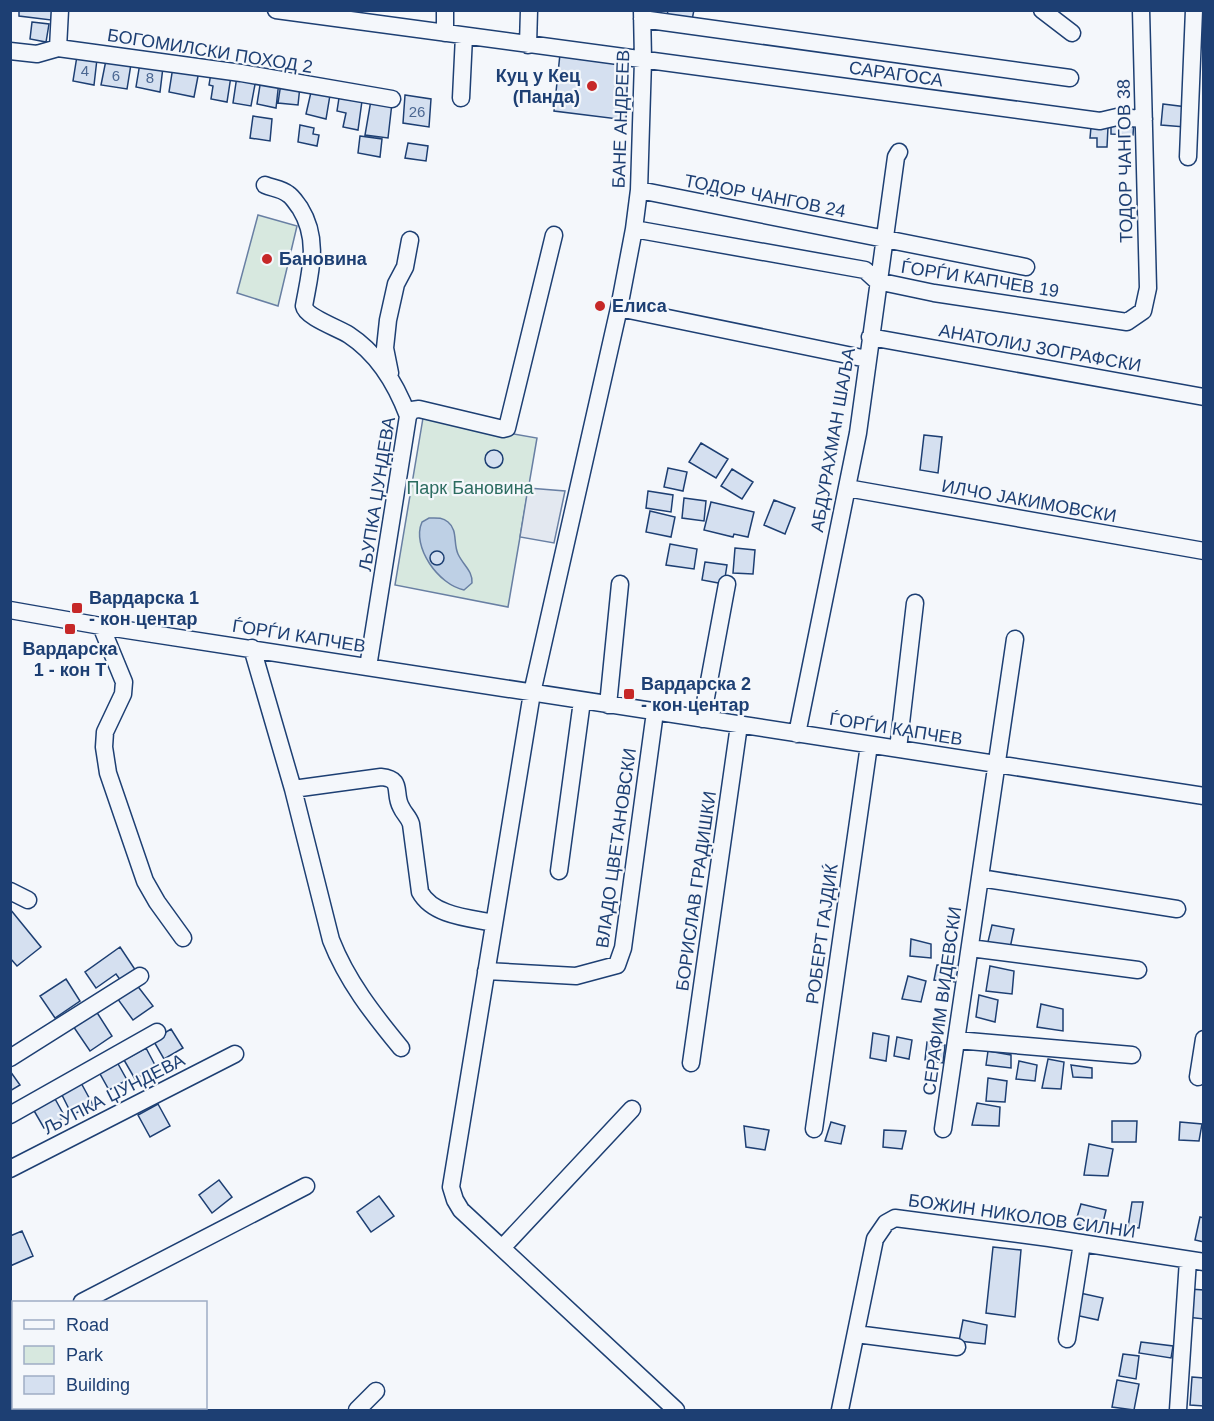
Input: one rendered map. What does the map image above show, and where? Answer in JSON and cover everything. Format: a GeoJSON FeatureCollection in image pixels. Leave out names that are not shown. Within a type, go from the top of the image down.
{"type":"FeatureCollection","features":[{"type":"Feature","properties":{"kind":"street"},"geometry":{"type":"LineString","coordinates":[[58,48],[60,10]]}},
{"type":"Feature","properties":{"kind":"street","name":"САРАГОСА"},"geometry":{"type":"LineString","coordinates":[[276,10],[1100,121],[1117,117],[1143,118]]}},
{"type":"Feature","properties":{"kind":"street"},"geometry":{"type":"LineString","coordinates":[[445,10],[445,33]]}},
{"type":"Feature","properties":{"kind":"street"},"geometry":{"type":"LineString","coordinates":[[528,45],[529,10]]}},
{"type":"Feature","properties":{"kind":"street"},"geometry":{"type":"LineString","coordinates":[[1042,10],[1071,33]]}},
{"type":"Feature","properties":{"kind":"street","name":"ТОДОР ЧАНГОВ 38"},"geometry":{"type":"LineString","coordinates":[[1141,10],[1148,288],[1143,311]]}},
{"type":"Feature","properties":{"kind":"street"},"geometry":{"type":"LineString","coordinates":[[1188,157],[1194,10]]}},
{"type":"Feature","properties":{"kind":"street"},"geometry":{"type":"LineString","coordinates":[[642,15],[1070,78]]}},
{"type":"Feature","properties":{"kind":"street","name":"БАНЕ АНДРЕЕВ"},"geometry":{"type":"LineString","coordinates":[[634,229],[639,190],[642,15]]}},
{"type":"Feature","properties":{"kind":"street"},"geometry":{"type":"LineString","coordinates":[[460,98],[464,36]]}},
{"type":"Feature","properties":{"kind":"street","name":"БОГОМИЛСКИ ПОХОД 2"},"geometry":{"type":"LineString","coordinates":[[10,51],[37,54],[58,48],[241,73],[392,99]]}},
{"type":"Feature","properties":{"kind":"street","name":"АБДУРАХМАН ШАЉА"},"geometry":{"type":"LineString","coordinates":[[797,734],[858,432],[883,239],[898,152]]}},
{"type":"Feature","properties":{"kind":"street"},"geometry":{"type":"LineString","coordinates":[[265,185],[287,193],[308,222],[313,258],[304,310],[350,336],[372,355],[399,391],[408,416]]}},
{"type":"Feature","properties":{"kind":"street","name":"ТОДОР ЧАНГОВ 24"},"geometry":{"type":"LineString","coordinates":[[639,190],[1026,267]]}},
{"type":"Feature","properties":{"kind":"street"},"geometry":{"type":"LineString","coordinates":[[634,229],[619,308],[532,693],[451,1187],[461,1210],[676,1410]]}},
{"type":"Feature","properties":{"kind":"street","name":"ЃОРЃИ КАПЧЕВ 19"},"geometry":{"type":"LineString","coordinates":[[634,229],[865,270],[877,281],[934,293],[1127,322],[1143,311]]}},
{"type":"Feature","properties":{"kind":"street","name":"ЉУПКА ЏУНДЕВА"},"geometry":{"type":"LineString","coordinates":[[368,667],[408,416],[412,410],[418,409],[503,429],[507,428],[554,235]]}},
{"type":"Feature","properties":{"kind":"street"},"geometry":{"type":"LineString","coordinates":[[393,382],[386,360],[386,336],[393,296],[405,267],[410,240]]}},
{"type":"Feature","properties":{"kind":"street"},"geometry":{"type":"LineString","coordinates":[[619,308],[867,359]]}},
{"type":"Feature","properties":{"kind":"street","name":"АНАТОЛИЈ ЗОГРАФСКИ"},"geometry":{"type":"LineString","coordinates":[[870,337],[1203,397]]}},
{"type":"Feature","properties":{"kind":"street","name":"ИЛЧО ЈАКИМОВСКИ"},"geometry":{"type":"LineString","coordinates":[[847,488],[1203,551]]}},
{"type":"Feature","properties":{"kind":"street"},"geometry":{"type":"LineString","coordinates":[[608,705],[620,584]]}},
{"type":"Feature","properties":{"kind":"street"},"geometry":{"type":"LineString","coordinates":[[702,719],[727,584]]}},
{"type":"Feature","properties":{"kind":"street"},"geometry":{"type":"LineString","coordinates":[[898,749],[915,603]]}},
{"type":"Feature","properties":{"kind":"street","name":"ЃОРЃИ КАПЧЕВ"},"geometry":{"type":"LineString","coordinates":[[10,610],[1203,796]]}},
{"type":"Feature","properties":{"kind":"street"},"geometry":{"type":"LineString","coordinates":[[101,626],[124,682],[123,694],[105,732],[104,747],[108,773],[146,881],[157,902],[183,938]]}},
{"type":"Feature","properties":{"kind":"street","name":"СЕРАФИМ ВИДЕВСКИ"},"geometry":{"type":"LineString","coordinates":[[943,1129],[1015,639]]}},
{"type":"Feature","properties":{"kind":"street"},"geometry":{"type":"LineString","coordinates":[[252,648],[293,789],[331,940],[340,964],[367,1007],[401,1048]]}},
{"type":"Feature","properties":{"kind":"street"},"geometry":{"type":"LineString","coordinates":[[559,871],[582,701]]}},
{"type":"Feature","properties":{"kind":"street","name":"ВЛАДО ЦВЕТАНОВСКИ"},"geometry":{"type":"LineString","coordinates":[[486,971],[576,975],[617,965],[623,948],[655,712]]}},
{"type":"Feature","properties":{"kind":"street","name":"БОРИСЛАВ ГРАДИШКИ"},"geometry":{"type":"LineString","coordinates":[[691,1064],[739,725]]}},
{"type":"Feature","properties":{"kind":"street","name":"РОБЕРТ ГАЈДИЌ"},"geometry":{"type":"LineString","coordinates":[[814,1129],[869,745]]}},
{"type":"Feature","properties":{"kind":"street"},"geometry":{"type":"LineString","coordinates":[[293,789],[381,777],[390,778],[396,784],[399,803],[411,824],[420,892],[423,897],[436,908],[494,923]]}},
{"type":"Feature","properties":{"kind":"street"},"geometry":{"type":"LineString","coordinates":[[980,878],[1177,909]]}},
{"type":"Feature","properties":{"kind":"street"},"geometry":{"type":"LineString","coordinates":[[10,891],[28,900]]}},
{"type":"Feature","properties":{"kind":"street"},"geometry":{"type":"LineString","coordinates":[[970,948],[1138,970]]}},
{"type":"Feature","properties":{"kind":"street"},"geometry":{"type":"LineString","coordinates":[[10,1058],[140,976]]}},
{"type":"Feature","properties":{"kind":"street","name":"ЉУПКА ЏУНДЕВА"},"geometry":{"type":"LineString","coordinates":[[10,1115],[157,1032]]}},
{"type":"Feature","properties":{"kind":"street"},"geometry":{"type":"LineString","coordinates":[[1198,1077],[1203,1039]]}},
{"type":"Feature","properties":{"kind":"street"},"geometry":{"type":"LineString","coordinates":[[956,1040],[1132,1055]]}},
{"type":"Feature","properties":{"kind":"street","name":"ЉУПКА ЏУНДЕВА"},"geometry":{"type":"LineString","coordinates":[[10,1169],[235,1054]]}},
{"type":"Feature","properties":{"kind":"street"},"geometry":{"type":"LineString","coordinates":[[502,1248],[632,1109]]}},
{"type":"Feature","properties":{"kind":"street"},"geometry":{"type":"LineString","coordinates":[[84,1301],[306,1185]]}},
{"type":"Feature","properties":{"kind":"street","name":"БОЖИН НИКОЛОВ СИЛНИ"},"geometry":{"type":"LineString","coordinates":[[840,1410],[875,1239],[886,1223],[895,1218],[1196,1261]]}},
{"type":"Feature","properties":{"kind":"street"},"geometry":{"type":"LineString","coordinates":[[1067,1339],[1082,1243]]}},
{"type":"Feature","properties":{"kind":"street"},"geometry":{"type":"LineString","coordinates":[[1178,1410],[1196,1261]]}},
{"type":"Feature","properties":{"kind":"street"},"geometry":{"type":"LineString","coordinates":[[855,1334],[957,1347]]}},
{"type":"Feature","properties":{"kind":"street"},"geometry":{"type":"LineString","coordinates":[[357,1410],[376,1391]]}},
{"type":"Feature","properties":{"kind":"green space","name":"Бановина"},"geometry":{"type":"Polygon","coordinates":[[[258,215],[297,226],[278,306],[237,293],[258,215]]]}},
{"type":"Feature","properties":{"kind":"green space","name":"Парк Бановина"},"geometry":{"type":"Polygon","coordinates":[[[423,418],[537,438],[508,607],[395,585],[423,418]]]}},
{"type":"Feature","properties":{"kind":"shaded area"},"geometry":{"type":"Polygon","coordinates":[[[528,488],[565,491],[554,543],[520,537],[528,488]]]}},
{"type":"Feature","properties":{"kind":"water"},"geometry":{"type":"Polygon","coordinates":[[[429,518],[443,519],[453,529],[458,554],[472,579],[472,583],[464,590],[445,581],[430,564],[424,553],[420,542],[420,532],[422,522],[429,518]]]}},
{"type":"Feature","properties":{"kind":"building"},"geometry":{"type":"Polygon","coordinates":[[[19,10],[52,10],[51,20],[19,16],[19,10]]]}},
{"type":"Feature","properties":{"kind":"building"},"geometry":{"type":"Polygon","coordinates":[[[668,10],[694,10],[692,20],[667,16],[668,10]]]}},
{"type":"Feature","properties":{"kind":"building"},"geometry":{"type":"Polygon","coordinates":[[[32,22],[49,24],[46,42],[30,39],[32,22]]]}},
{"type":"Feature","properties":{"kind":"building","name":"Куц у Кец (Панда)"},"geometry":{"type":"Polygon","coordinates":[[[560,54],[628,61],[626,120],[554,111],[560,54]]]}},
{"type":"Feature","properties":{"kind":"building"},"geometry":{"type":"Polygon","coordinates":[[[77,56],[97,59],[94,85],[73,81],[77,56]]]}},
{"type":"Feature","properties":{"kind":"building"},"geometry":{"type":"Polygon","coordinates":[[[106,60],[131,64],[127,89],[101,85],[106,60]]]}},
{"type":"Feature","properties":{"kind":"building"},"geometry":{"type":"Polygon","coordinates":[[[140,63],[163,67],[160,92],[136,87],[140,63]]]}},
{"type":"Feature","properties":{"kind":"building"},"geometry":{"type":"Polygon","coordinates":[[[173,67],[199,71],[194,97],[169,92],[173,67]]]}},
{"type":"Feature","properties":{"kind":"building"},"geometry":{"type":"Polygon","coordinates":[[[211,73],[231,76],[227,102],[211,99],[213,86],[209,85],[211,73]]]}},
{"type":"Feature","properties":{"kind":"building"},"geometry":{"type":"Polygon","coordinates":[[[237,76],[256,79],[251,106],[233,103],[237,76]]]}},
{"type":"Feature","properties":{"kind":"building"},"geometry":{"type":"Polygon","coordinates":[[[261,79],[279,81],[276,108],[257,104],[261,79]]]}},
{"type":"Feature","properties":{"kind":"building"},"geometry":{"type":"Polygon","coordinates":[[[281,83],[300,86],[298,105],[278,103],[281,83]]]}},
{"type":"Feature","properties":{"kind":"building"},"geometry":{"type":"Polygon","coordinates":[[[311,92],[330,95],[326,119],[306,114],[311,92]]]}},
{"type":"Feature","properties":{"kind":"building"},"geometry":{"type":"Polygon","coordinates":[[[405,95],[431,99],[429,127],[403,123],[405,95]]]}},
{"type":"Feature","properties":{"kind":"building"},"geometry":{"type":"Polygon","coordinates":[[[339,98],[362,101],[358,130],[343,127],[346,113],[337,111],[339,98]]]}},
{"type":"Feature","properties":{"kind":"building"},"geometry":{"type":"Polygon","coordinates":[[[371,100],[392,103],[388,138],[365,135],[371,100]]]}},
{"type":"Feature","properties":{"kind":"building"},"geometry":{"type":"Polygon","coordinates":[[[1163,104],[1187,107],[1185,127],[1161,125],[1163,104]]]}},
{"type":"Feature","properties":{"kind":"building"},"geometry":{"type":"Polygon","coordinates":[[[253,116],[272,119],[270,141],[250,138],[253,116]]]}},
{"type":"Feature","properties":{"kind":"building"},"geometry":{"type":"Polygon","coordinates":[[[1111,120],[1134,121],[1133,135],[1111,134],[1111,120]]]}},
{"type":"Feature","properties":{"kind":"building"},"geometry":{"type":"Polygon","coordinates":[[[300,125],[314,128],[313,134],[319,135],[317,146],[298,142],[300,125]]]}},
{"type":"Feature","properties":{"kind":"building"},"geometry":{"type":"Polygon","coordinates":[[[1091,127],[1108,127],[1107,147],[1097,147],[1097,138],[1090,138],[1091,127]]]}},
{"type":"Feature","properties":{"kind":"building"},"geometry":{"type":"Polygon","coordinates":[[[360,136],[382,139],[380,157],[358,153],[360,136]]]}},
{"type":"Feature","properties":{"kind":"building"},"geometry":{"type":"Polygon","coordinates":[[[408,143],[428,146],[426,161],[405,158],[408,143]]]}},
{"type":"Feature","properties":{"kind":"building"},"geometry":{"type":"Polygon","coordinates":[[[924,435],[942,437],[938,473],[920,470],[924,435]]]}},
{"type":"Feature","properties":{"kind":"building"},"geometry":{"type":"Polygon","coordinates":[[[701,443],[728,459],[716,478],[689,462],[701,443]]]}},
{"type":"Feature","properties":{"kind":"building"},"geometry":{"type":"Polygon","coordinates":[[[494,450],[500,453],[503,459],[500,465],[494,468],[488,465],[485,459],[488,453],[494,450]]]}},
{"type":"Feature","properties":{"kind":"building"},"geometry":{"type":"Polygon","coordinates":[[[668,468],[687,472],[683,491],[664,487],[668,468]]]}},
{"type":"Feature","properties":{"kind":"building"},"geometry":{"type":"Polygon","coordinates":[[[732,469],[753,482],[742,499],[721,486],[732,469]]]}},
{"type":"Feature","properties":{"kind":"building"},"geometry":{"type":"Polygon","coordinates":[[[648,491],[673,495],[671,512],[646,508],[648,491]]]}},
{"type":"Feature","properties":{"kind":"building"},"geometry":{"type":"Polygon","coordinates":[[[684,498],[706,501],[704,521],[682,518],[684,498]]]}},
{"type":"Feature","properties":{"kind":"building"},"geometry":{"type":"Polygon","coordinates":[[[774,500],[795,508],[785,534],[764,525],[774,500]]]}},
{"type":"Feature","properties":{"kind":"building"},"geometry":{"type":"Polygon","coordinates":[[[711,502],[754,512],[748,537],[734,534],[733,537],[704,530],[711,502]]]}},
{"type":"Feature","properties":{"kind":"building"},"geometry":{"type":"Polygon","coordinates":[[[650,511],[675,517],[671,537],[646,532],[650,511]]]}},
{"type":"Feature","properties":{"kind":"building"},"geometry":{"type":"Polygon","coordinates":[[[670,544],[697,549],[694,569],[666,565],[670,544]]]}},
{"type":"Feature","properties":{"kind":"building"},"geometry":{"type":"Polygon","coordinates":[[[735,548],[755,550],[753,574],[733,573],[735,548]]]}},
{"type":"Feature","properties":{"kind":"building"},"geometry":{"type":"Polygon","coordinates":[[[434,551],[440,551],[444,558],[440,565],[434,565],[430,561],[430,555],[434,551]]]}},
{"type":"Feature","properties":{"kind":"building"},"geometry":{"type":"Polygon","coordinates":[[[705,562],[727,565],[724,584],[702,580],[705,562]]]}},
{"type":"Feature","properties":{"kind":"building"},"geometry":{"type":"Polygon","coordinates":[[[10,909],[41,947],[17,966],[10,958],[10,909]]]}},
{"type":"Feature","properties":{"kind":"building"},"geometry":{"type":"Polygon","coordinates":[[[992,925],[1014,929],[1009,953],[986,950],[992,925]]]}},
{"type":"Feature","properties":{"kind":"building"},"geometry":{"type":"Polygon","coordinates":[[[911,939],[931,944],[931,958],[910,956],[911,939]]]}},
{"type":"Feature","properties":{"kind":"building"},"geometry":{"type":"Polygon","coordinates":[[[120,947],[136,971],[121,981],[116,974],[96,988],[85,972],[120,947]]]}},
{"type":"Feature","properties":{"kind":"building"},"geometry":{"type":"Polygon","coordinates":[[[937,965],[960,966],[956,982],[934,980],[937,965]]]}},
{"type":"Feature","properties":{"kind":"building"},"geometry":{"type":"Polygon","coordinates":[[[990,966],[1014,971],[1012,994],[986,991],[990,966]]]}},
{"type":"Feature","properties":{"kind":"building"},"geometry":{"type":"Polygon","coordinates":[[[908,976],[926,981],[921,1002],[902,999],[908,976]]]}},
{"type":"Feature","properties":{"kind":"building"},"geometry":{"type":"Polygon","coordinates":[[[66,979],[80,1001],[55,1018],[40,996],[66,979]]]}},
{"type":"Feature","properties":{"kind":"building"},"geometry":{"type":"Polygon","coordinates":[[[136,984],[153,1006],[133,1020],[117,998],[136,984]]]}},
{"type":"Feature","properties":{"kind":"building"},"geometry":{"type":"Polygon","coordinates":[[[979,995],[998,1000],[995,1022],[976,1017],[979,995]]]}},
{"type":"Feature","properties":{"kind":"building"},"geometry":{"type":"Polygon","coordinates":[[[1041,1004],[1063,1009],[1063,1031],[1037,1027],[1041,1004]]]}},
{"type":"Feature","properties":{"kind":"building"},"geometry":{"type":"Polygon","coordinates":[[[96,1011],[112,1036],[90,1051],[73,1026],[96,1011]]]}},
{"type":"Feature","properties":{"kind":"building"},"geometry":{"type":"Polygon","coordinates":[[[171,1029],[183,1048],[164,1059],[153,1040],[171,1029]]]}},
{"type":"Feature","properties":{"kind":"building"},"geometry":{"type":"Polygon","coordinates":[[[873,1033],[889,1036],[886,1061],[870,1058],[873,1033]]]}},
{"type":"Feature","properties":{"kind":"building"},"geometry":{"type":"Polygon","coordinates":[[[897,1037],[912,1040],[909,1059],[894,1056],[897,1037]]]}},
{"type":"Feature","properties":{"kind":"building"},"geometry":{"type":"Polygon","coordinates":[[[927,1042],[945,1045],[943,1063],[925,1060],[927,1042]]]}},
{"type":"Feature","properties":{"kind":"building"},"geometry":{"type":"Polygon","coordinates":[[[146,1048],[156,1067],[135,1079],[124,1060],[146,1048]]]}},
{"type":"Feature","properties":{"kind":"building"},"geometry":{"type":"Polygon","coordinates":[[[988,1051],[1011,1055],[1011,1068],[986,1065],[988,1051]]]}},
{"type":"Feature","properties":{"kind":"building"},"geometry":{"type":"Polygon","coordinates":[[[1048,1059],[1064,1062],[1061,1089],[1042,1088],[1048,1059]]]}},
{"type":"Feature","properties":{"kind":"building"},"geometry":{"type":"Polygon","coordinates":[[[1019,1061],[1037,1065],[1035,1081],[1016,1079],[1019,1061]]]}},
{"type":"Feature","properties":{"kind":"building"},"geometry":{"type":"Polygon","coordinates":[[[117,1062],[127,1080],[109,1090],[99,1072],[117,1062]]]}},
{"type":"Feature","properties":{"kind":"building"},"geometry":{"type":"Polygon","coordinates":[[[1071,1065],[1092,1068],[1092,1078],[1073,1077],[1071,1065]]]}},
{"type":"Feature","properties":{"kind":"building"},"geometry":{"type":"Polygon","coordinates":[[[10,1071],[20,1085],[10,1091],[10,1071]]]}},
{"type":"Feature","properties":{"kind":"building"},"geometry":{"type":"Polygon","coordinates":[[[988,1078],[1007,1081],[1005,1102],[986,1101],[988,1078]]]}},
{"type":"Feature","properties":{"kind":"building"},"geometry":{"type":"Polygon","coordinates":[[[80,1081],[93,1105],[72,1115],[60,1091],[80,1081]]]}},
{"type":"Feature","properties":{"kind":"building"},"geometry":{"type":"Polygon","coordinates":[[[54,1097],[65,1117],[44,1128],[33,1109],[54,1097]]]}},
{"type":"Feature","properties":{"kind":"building"},"geometry":{"type":"Polygon","coordinates":[[[977,1103],[1000,1107],[999,1126],[972,1125],[977,1103]]]}},
{"type":"Feature","properties":{"kind":"building"},"geometry":{"type":"Polygon","coordinates":[[[158,1104],[170,1126],[150,1137],[138,1115],[158,1104]]]}},
{"type":"Feature","properties":{"kind":"building"},"geometry":{"type":"Polygon","coordinates":[[[1112,1121],[1137,1121],[1136,1142],[1112,1142],[1112,1121]]]}},
{"type":"Feature","properties":{"kind":"building"},"geometry":{"type":"Polygon","coordinates":[[[831,1122],[845,1126],[841,1144],[825,1141],[831,1122]]]}},
{"type":"Feature","properties":{"kind":"building"},"geometry":{"type":"Polygon","coordinates":[[[1180,1122],[1202,1124],[1199,1141],[1179,1140],[1180,1122]]]}},
{"type":"Feature","properties":{"kind":"building"},"geometry":{"type":"Polygon","coordinates":[[[744,1126],[769,1130],[765,1150],[746,1147],[744,1126]]]}},
{"type":"Feature","properties":{"kind":"building"},"geometry":{"type":"Polygon","coordinates":[[[884,1130],[906,1131],[902,1149],[883,1147],[884,1130]]]}},
{"type":"Feature","properties":{"kind":"building"},"geometry":{"type":"Polygon","coordinates":[[[1089,1144],[1113,1149],[1108,1176],[1084,1175],[1089,1144]]]}},
{"type":"Feature","properties":{"kind":"building"},"geometry":{"type":"Polygon","coordinates":[[[219,1180],[232,1197],[212,1213],[199,1195],[219,1180]]]}},
{"type":"Feature","properties":{"kind":"building"},"geometry":{"type":"Polygon","coordinates":[[[379,1196],[394,1216],[371,1232],[357,1212],[379,1196]]]}},
{"type":"Feature","properties":{"kind":"building"},"geometry":{"type":"Polygon","coordinates":[[[1132,1202],[1143,1202],[1139,1228],[1128,1227],[1132,1202]]]}},
{"type":"Feature","properties":{"kind":"building"},"geometry":{"type":"Polygon","coordinates":[[[1081,1204],[1106,1210],[1101,1231],[1075,1224],[1081,1204]]]}},
{"type":"Feature","properties":{"kind":"building"},"geometry":{"type":"Polygon","coordinates":[[[1200,1217],[1204,1218],[1204,1242],[1195,1240],[1200,1217]]]}},
{"type":"Feature","properties":{"kind":"building"},"geometry":{"type":"Polygon","coordinates":[[[22,1231],[33,1256],[10,1266],[10,1236],[22,1231]]]}},
{"type":"Feature","properties":{"kind":"building"},"geometry":{"type":"Polygon","coordinates":[[[993,1247],[1021,1250],[1015,1317],[986,1313],[993,1247]]]}},
{"type":"Feature","properties":{"kind":"building"},"geometry":{"type":"Polygon","coordinates":[[[1189,1289],[1204,1290],[1204,1319],[1187,1317],[1189,1289]]]}},
{"type":"Feature","properties":{"kind":"building"},"geometry":{"type":"Polygon","coordinates":[[[1080,1293],[1103,1298],[1098,1320],[1075,1315],[1080,1293]]]}},
{"type":"Feature","properties":{"kind":"building"},"geometry":{"type":"Polygon","coordinates":[[[963,1320],[987,1325],[985,1344],[959,1341],[963,1320]]]}},
{"type":"Feature","properties":{"kind":"building"},"geometry":{"type":"Polygon","coordinates":[[[1141,1342],[1173,1346],[1171,1358],[1139,1353],[1141,1342]]]}},
{"type":"Feature","properties":{"kind":"building"},"geometry":{"type":"Polygon","coordinates":[[[1123,1354],[1139,1356],[1136,1379],[1119,1376],[1123,1354]]]}},
{"type":"Feature","properties":{"kind":"building"},"geometry":{"type":"Polygon","coordinates":[[[1192,1377],[1204,1378],[1204,1406],[1190,1405],[1192,1377]]]}},
{"type":"Feature","properties":{"kind":"building"},"geometry":{"type":"Polygon","coordinates":[[[1117,1380],[1139,1384],[1134,1410],[1112,1407],[1117,1380]]]}},
{"type":"Feature","properties":{"kind":"place","name":"Куц у Кец (Панда)"},"geometry":{"type":"Point","coordinates":[592,86]}},
{"type":"Feature","properties":{"kind":"place","name":"Бановина"},"geometry":{"type":"Point","coordinates":[267,259]}},
{"type":"Feature","properties":{"kind":"place","name":"Елиса"},"geometry":{"type":"Point","coordinates":[600,306]}},
{"type":"Feature","properties":{"kind":"place","name":"Вардарска 1 - кон центар"},"geometry":{"type":"Point","coordinates":[77,608]}},
{"type":"Feature","properties":{"kind":"place","name":"Вардарска 1 - кон Т"},"geometry":{"type":"Point","coordinates":[70,629]}},
{"type":"Feature","properties":{"kind":"place","name":"Вардарска 2 - кон центар"},"geometry":{"type":"Point","coordinates":[629,694]}}]}
